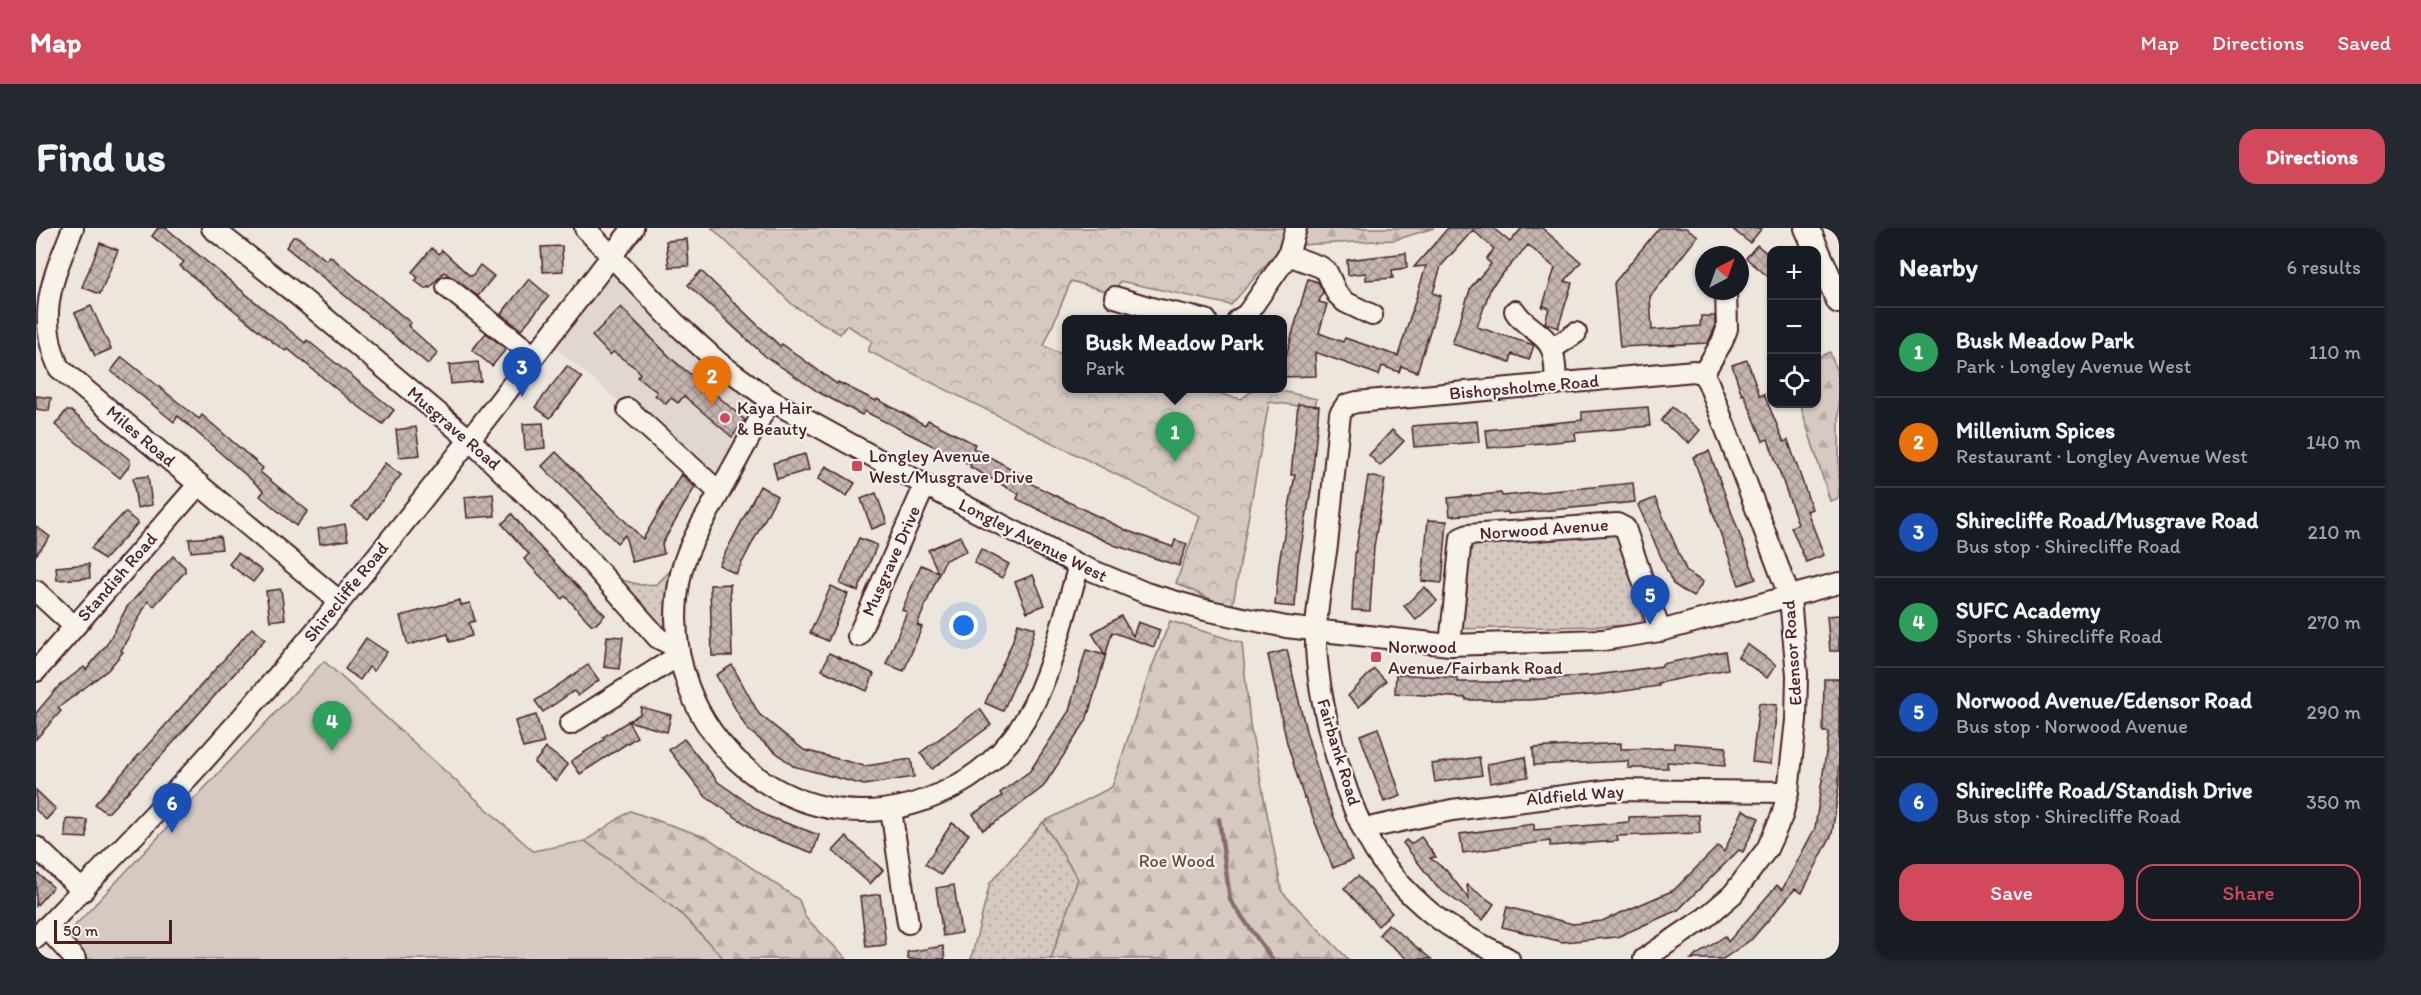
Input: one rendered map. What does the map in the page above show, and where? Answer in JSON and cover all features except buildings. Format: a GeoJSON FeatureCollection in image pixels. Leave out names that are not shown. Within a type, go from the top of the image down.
{"type":"FeatureCollection","features":[{"type":"Feature","properties":{"kind":"main road"},"geometry":{"type":"LineString","coordinates":[[1807,228],[1839,301]]}},
{"type":"Feature","properties":{"kind":"street","name":"Miles Road"},"geometry":{"type":"LineString","coordinates":[[73,228],[42,302],[41,354],[339,601]]}},
{"type":"Feature","properties":{"kind":"street","name":"Musgrave Road"},"geometry":{"type":"LineString","coordinates":[[212,228],[300,297],[470,440],[563,531],[658,638],[678,652]]}},
{"type":"Feature","properties":{"kind":"street","name":"Longley Avenue West"},"geometry":{"type":"LineString","coordinates":[[585,228],[674,322],[718,362],[770,400],[925,485],[1079,565],[1146,593],[1245,618],[1316,631]]}},
{"type":"Feature","properties":{"kind":"street","name":"Shirecliffe Road"},"geometry":{"type":"LineString","coordinates":[[41,932],[83,891],[244,716],[470,440],[633,228]]}},
{"type":"Feature","properties":{"kind":"street"},"geometry":{"type":"LineString","coordinates":[[1246,315],[1288,255],[1296,228]]}},
{"type":"Feature","properties":{"kind":"street"},"geometry":{"type":"LineString","coordinates":[[1288,255],[1321,267],[1327,272],[1335,290],[1345,302],[1372,315]]}},
{"type":"Feature","properties":{"kind":"street"},"geometry":{"type":"LineString","coordinates":[[447,286],[534,356]]}},
{"type":"Feature","properties":{"kind":"street"},"geometry":{"type":"LineString","coordinates":[[1115,297],[1183,315]]}},
{"type":"Feature","properties":{"kind":"street"},"geometry":{"type":"LineString","coordinates":[[1703,374],[1727,329],[1726,300]]}},
{"type":"Feature","properties":{"kind":"street"},"geometry":{"type":"LineString","coordinates":[[1515,312],[1545,339],[1552,349],[1556,384]]}},
{"type":"Feature","properties":{"kind":"street"},"geometry":{"type":"LineString","coordinates":[[1552,349],[1576,333]]}},
{"type":"Feature","properties":{"kind":"street","name":"Bishopsholme Road"},"geometry":{"type":"LineString","coordinates":[[1346,405],[1357,402],[1694,371],[1703,374]]}},
{"type":"Feature","properties":{"kind":"street","name":"Edensor Road"},"geometry":{"type":"LineString","coordinates":[[1644,959],[1705,918],[1733,894],[1767,849],[1782,816],[1788,792],[1796,720],[1797,675],[1790,597],[1703,374]]}},
{"type":"Feature","properties":{"kind":"street"},"geometry":{"type":"LineString","coordinates":[[770,400],[689,548],[680,577],[676,615],[678,652],[687,686],[702,719],[718,741],[743,766],[767,784],[793,797],[821,806],[855,811],[891,810],[926,800],[960,784],[988,765],[1011,740],[1031,710],[1046,672],[1079,565]]}},
{"type":"Feature","properties":{"kind":"street","name":"Fairbank Road"},"geometry":{"type":"LineString","coordinates":[[1346,405],[1340,414],[1316,631],[1320,688],[1331,735],[1346,784],[1364,829],[1380,859],[1425,909],[1509,959]]}},
{"type":"Feature","properties":{"kind":"street"},"geometry":{"type":"LineString","coordinates":[[628,409],[719,492]]}},
{"type":"Feature","properties":{"kind":"street","name":"Standish Road"},"geometry":{"type":"LineString","coordinates":[[36,671],[199,484]]}},
{"type":"Feature","properties":{"kind":"street","name":"Musgrave Drive"},"geometry":{"type":"LineString","coordinates":[[858,636],[925,485]]}},
{"type":"Feature","properties":{"kind":"street","name":"Norwood Avenue"},"geometry":{"type":"LineString","coordinates":[[1450,645],[1461,538],[1468,535],[1617,524],[1625,528],[1660,632]]}},
{"type":"Feature","properties":{"kind":"street"},"geometry":{"type":"LineString","coordinates":[[1316,631],[1450,645],[1603,640],[1660,632],[1839,583]]}},
{"type":"Feature","properties":{"kind":"street"},"geometry":{"type":"LineString","coordinates":[[36,591],[74,626]]}},
{"type":"Feature","properties":{"kind":"street"},"geometry":{"type":"LineString","coordinates":[[570,724],[678,652]]}},
{"type":"Feature","properties":{"kind":"street","name":"Aldfield Way"},"geometry":{"type":"LineString","coordinates":[[1364,829],[1452,810],[1611,790],[1788,792]]}},
{"type":"Feature","properties":{"kind":"street"},"geometry":{"type":"LineString","coordinates":[[891,810],[908,923]]}},
{"type":"Feature","properties":{"kind":"street"},"geometry":{"type":"LineString","coordinates":[[36,847],[83,891]]}},
{"type":"Feature","properties":{"kind":"street"},"geometry":{"type":"LineString","coordinates":[[41,932],[75,959]]}},
{"type":"Feature","properties":{"kind":"shaded area"},"geometry":{"type":"Polygon","coordinates":[[[611,256],[770,400],[719,492],[628,409],[547,340],[611,256]]]}},
{"type":"Feature","properties":{"kind":"green space"},"geometry":{"type":"Polygon","coordinates":[[[712,228],[1286,228],[1282,246],[1231,305],[1120,281],[1115,294],[1071,281],[1044,346],[1062,355],[1062,393],[1216,393],[1241,399],[1249,393],[1287,392],[1317,399],[1314,408],[1269,402],[1232,609],[1176,583],[1200,516],[868,351],[872,341],[847,325],[840,334],[794,306],[712,228]]]}},
{"type":"Feature","properties":{"kind":"green space"},"geometry":{"type":"Polygon","coordinates":[[[1305,228],[1434,228],[1395,240],[1300,245],[1305,228]]]}},
{"type":"Feature","properties":{"kind":"green space"},"geometry":{"type":"Polygon","coordinates":[[[1830,352],[1839,379],[1839,498],[1830,501],[1801,408],[1821,408],[1821,356],[1830,352]]]}},
{"type":"Feature","properties":{"kind":"green space"},"geometry":{"type":"Polygon","coordinates":[[[1615,529],[1638,592],[1643,625],[1455,629],[1469,545],[1615,529]]]}},
{"type":"Feature","properties":{"kind":"green space"},"geometry":{"type":"Polygon","coordinates":[[[674,567],[666,625],[658,627],[618,579],[641,585],[657,584],[674,567]]]}},
{"type":"Feature","properties":{"kind":"green space","name":"Roe Wood"},"geometry":{"type":"Polygon","coordinates":[[[1170,621],[1242,643],[1250,724],[1282,892],[1348,959],[1051,959],[1078,879],[1043,822],[1112,787],[1147,680],[1170,621]]]}},
{"type":"Feature","properties":{"kind":"green space"},"geometry":{"type":"Polygon","coordinates":[[[324,661],[533,851],[585,841],[679,912],[724,959],[66,959],[55,947],[324,661]]]}},
{"type":"Feature","properties":{"kind":"green space"},"geometry":{"type":"Polygon","coordinates":[[[630,811],[708,838],[799,900],[806,918],[847,959],[724,959],[679,912],[585,841],[630,811]]]}},
{"type":"Feature","properties":{"kind":"green space"},"geometry":{"type":"Polygon","coordinates":[[[1043,822],[1078,879],[1051,959],[971,959],[990,883],[1043,822]]]}},
{"type":"Feature","properties":{"kind":"waterway"},"geometry":{"type":"LineString","coordinates":[[1219,819],[1230,900],[1272,959]]}},
{"type":"Feature","properties":{"kind":"place","name":"Shirecliffe Road/Musgrave Road"},"geometry":{"type":"Point","coordinates":[522,397]}},
{"type":"Feature","properties":{"kind":"place","name":"Millenium Spices"},"geometry":{"type":"Point","coordinates":[712,406]}},
{"type":"Feature","properties":{"kind":"place","name":"Kaya Hair & Beauty"},"geometry":{"type":"Point","coordinates":[725,418]}},
{"type":"Feature","properties":{"kind":"place","name":"Busk Meadow Park"},"geometry":{"type":"Point","coordinates":[1175,462]}},
{"type":"Feature","properties":{"kind":"place","name":"Longley Avenue West/Musgrave Drive"},"geometry":{"type":"Point","coordinates":[857,466]}},
{"type":"Feature","properties":{"kind":"place","name":"Norwood Avenue/Edensor Road"},"geometry":{"type":"Point","coordinates":[1650,625]}},
{"type":"Feature","properties":{"kind":"place","name":"Norwood Avenue/Fairbank Road"},"geometry":{"type":"Point","coordinates":[1376,657]}},
{"type":"Feature","properties":{"kind":"place","name":"SUFC Academy"},"geometry":{"type":"Point","coordinates":[332,751]}},
{"type":"Feature","properties":{"kind":"place","name":"Shirecliffe Road/Standish Drive"},"geometry":{"type":"Point","coordinates":[172,833]}}]}
